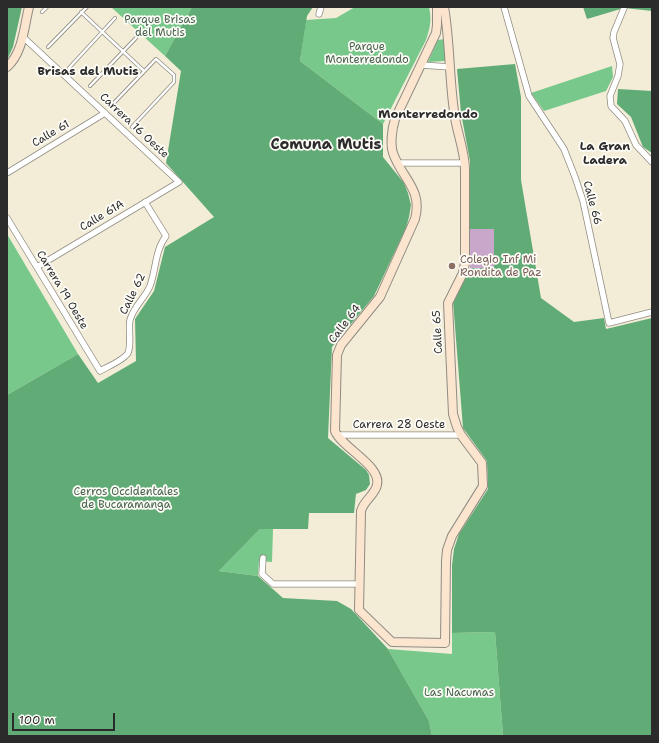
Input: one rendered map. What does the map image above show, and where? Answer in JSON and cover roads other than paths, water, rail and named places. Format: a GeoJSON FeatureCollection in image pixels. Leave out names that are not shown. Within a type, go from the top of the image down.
{"type":"FeatureCollection","features":[{"type":"Feature","properties":{"kind":"street"},"geometry":{"type":"LineString","coordinates":[[7,67],[11,64],[18,53],[29,7]]}},
{"type":"Feature","properties":{"kind":"street"},"geometry":{"type":"LineString","coordinates":[[319,14],[321,7]]}},
{"type":"Feature","properties":{"kind":"street"},"geometry":{"type":"LineString","coordinates":[[437,7],[438,25],[436,33],[443,34],[448,31]]}},
{"type":"Feature","properties":{"kind":"street","name":"Calle 65"},"geometry":{"type":"LineString","coordinates":[[360,584],[359,610],[392,642],[445,643],[447,550],[452,536],[483,486],[482,463],[461,435],[453,414],[448,300],[463,273],[465,263],[465,164],[454,113],[448,31],[444,7]]}},
{"type":"Feature","properties":{"kind":"street","name":"Calle 66"},"geometry":{"type":"LineString","coordinates":[[504,7],[529,96],[564,149],[575,177],[583,202],[609,324],[652,312]]}},
{"type":"Feature","properties":{"kind":"street"},"geometry":{"type":"LineString","coordinates":[[624,8],[613,38],[620,64],[618,76],[610,96],[611,106],[625,121],[636,146],[644,156],[652,162]]}},
{"type":"Feature","properties":{"kind":"street","name":"Calle 64"},"geometry":{"type":"LineString","coordinates":[[337,435],[335,426],[338,351],[380,297],[416,216],[417,196],[393,152],[394,124],[436,33]]}},
{"type":"Feature","properties":{"kind":"street","name":"Carrera 16 Oeste"},"geometry":{"type":"LineString","coordinates":[[22,36],[179,182]]}},
{"type":"Feature","properties":{"kind":"street"},"geometry":{"type":"LineString","coordinates":[[421,64],[450,67]]}},
{"type":"Feature","properties":{"kind":"street","name":"Calle 61"},"geometry":{"type":"LineString","coordinates":[[7,173],[105,113]]}},
{"type":"Feature","properties":{"kind":"street"},"geometry":{"type":"LineString","coordinates":[[398,163],[465,164]]}},
{"type":"Feature","properties":{"kind":"street","name":"Calle 61A"},"geometry":{"type":"LineString","coordinates":[[37,267],[179,182]]}},
{"type":"Feature","properties":{"kind":"street","name":"Calle 62"},"geometry":{"type":"LineString","coordinates":[[100,371],[125,357],[128,353],[130,319],[150,286],[160,246],[166,236],[145,202]]}},
{"type":"Feature","properties":{"kind":"street","name":"Carrera 19 Oeste"},"geometry":{"type":"LineString","coordinates":[[7,218],[100,371]]}},
{"type":"Feature","properties":{"kind":"street"},"geometry":{"type":"LineString","coordinates":[[263,558],[262,574],[273,584],[360,584],[361,510],[364,502],[376,488],[378,480],[375,471],[337,435]]}},
{"type":"Feature","properties":{"kind":"street","name":"Carrera 28 Oeste"},"geometry":{"type":"LineString","coordinates":[[337,435],[461,435]]}},
{"type":"Feature","properties":{"kind":"lane"},"geometry":{"type":"LineString","coordinates":[[42,12],[47,7]]}},
{"type":"Feature","properties":{"kind":"lane"},"geometry":{"type":"LineString","coordinates":[[48,47],[86,7]]}},
{"type":"Feature","properties":{"kind":"lane"},"geometry":{"type":"LineString","coordinates":[[82,12],[144,71]]}},
{"type":"Feature","properties":{"kind":"lane"},"geometry":{"type":"LineString","coordinates":[[69,68],[115,18]]}},
{"type":"Feature","properties":{"kind":"lane"},"geometry":{"type":"LineString","coordinates":[[90,86],[136,38]]}},
{"type":"Feature","properties":{"kind":"lane"},"geometry":{"type":"LineString","coordinates":[[111,106],[156,59],[174,75],[174,82],[132,127]]}},
{"type":"Feature","properties":{"kind":"place","name":"Colegio Inf Mi Rondita de Paz"},"geometry":{"type":"Point","coordinates":[452,266]}},
{"type":"Feature","properties":{"kind":"district","name":"Brisas del Mutis"},"geometry":{"type":"Point","coordinates":[88,72]}},
{"type":"Feature","properties":{"kind":"district","name":"Monterredondo"},"geometry":{"type":"Point","coordinates":[428,115]}},
{"type":"Feature","properties":{"kind":"district","name":"Comuna Mutis"},"geometry":{"type":"Point","coordinates":[326,145]}},
{"type":"Feature","properties":{"kind":"district","name":"La Gran Ladera"},"geometry":{"type":"Point","coordinates":[605,154]}},
{"type":"Feature","properties":{"kind":"park label","name":"Parque Brisas del Mutis"},"geometry":{"type":"Point","coordinates":[160,26]}},
{"type":"Feature","properties":{"kind":"park label","name":"Parque Monterredondo"},"geometry":{"type":"Point","coordinates":[367,53]}},
{"type":"Feature","properties":{"kind":"park label","name":"Cerros Occidentales de Bucaramanga"},"geometry":{"type":"Point","coordinates":[126,498]}},
{"type":"Feature","properties":{"kind":"park label","name":"Las Nacumas"},"geometry":{"type":"Point","coordinates":[459,693]}}]}
